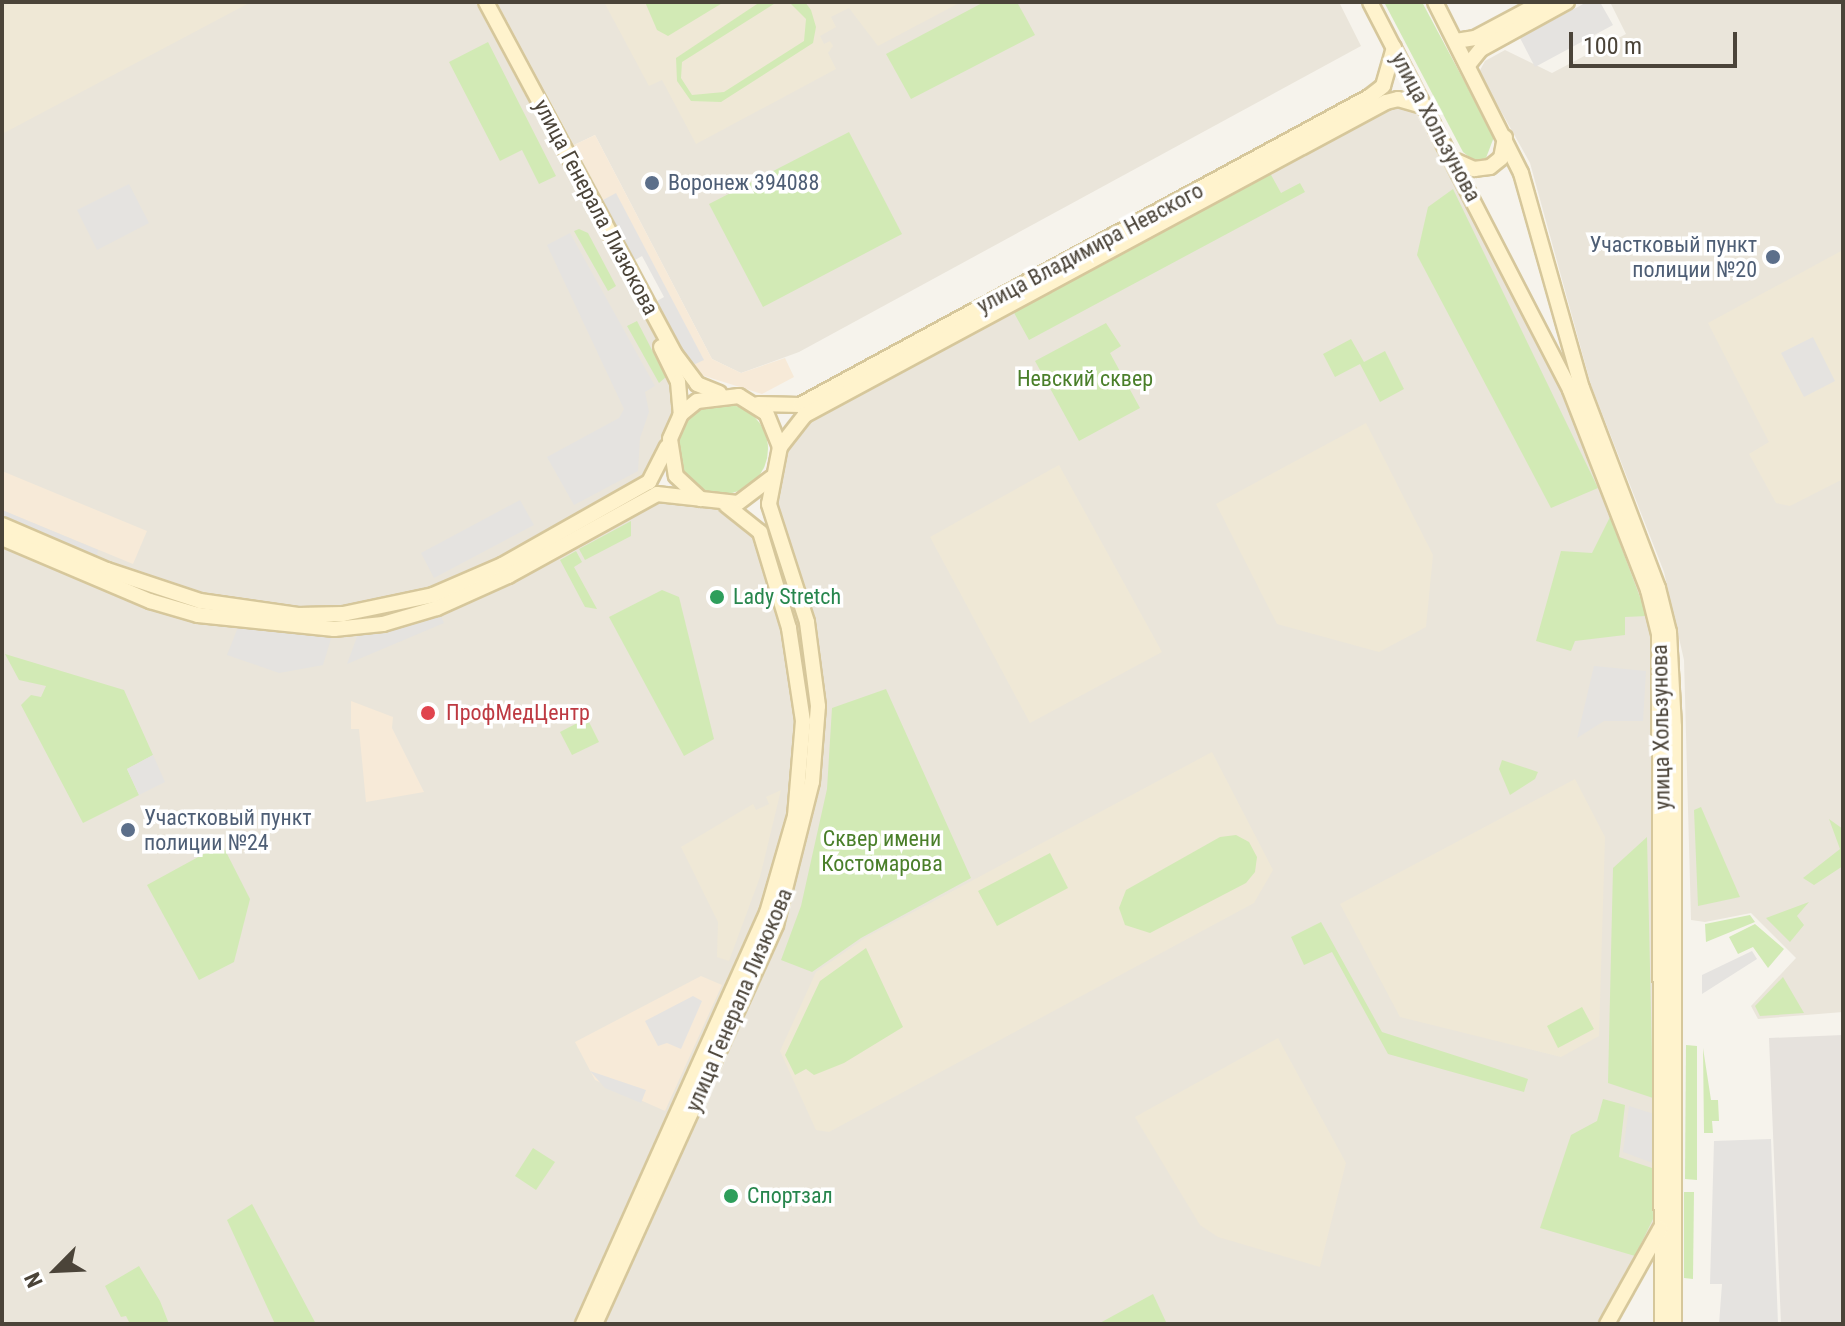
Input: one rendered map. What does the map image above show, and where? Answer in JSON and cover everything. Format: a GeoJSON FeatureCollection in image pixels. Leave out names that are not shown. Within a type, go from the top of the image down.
{"type":"FeatureCollection","features":[{"type":"Feature","properties":{"kind":"main road","name":"улица Генерала Лизюкова"},"geometry":{"type":"LineString","coordinates":[[475,2],[667,358],[678,382],[681,414]]}},
{"type":"Feature","properties":{"kind":"main road","name":"улица Генерала Лизюкова"},"geometry":{"type":"LineString","coordinates":[[486,2],[674,353],[697,384],[724,394]]}},
{"type":"Feature","properties":{"kind":"main road","name":"улица Хользунова"},"geometry":{"type":"LineString","coordinates":[[1370,2],[1456,161],[1540,331],[1597,456],[1648,590],[1659,634],[1669,727]]}},
{"type":"Feature","properties":{"kind":"main road","name":"улица Хользунова"},"geometry":{"type":"LineString","coordinates":[[1435,2],[1505,134],[1521,173],[1582,388],[1658,588],[1669,632],[1668,1250],[1662,1324]]}},
{"type":"Feature","properties":{"kind":"main road"},"geometry":{"type":"LineString","coordinates":[[1456,41],[1475,38],[1542,2]]}},
{"type":"Feature","properties":{"kind":"main road"},"geometry":{"type":"LineString","coordinates":[[1468,65],[1481,49],[1567,2]]}},
{"type":"Feature","properties":{"kind":"main road","name":"улица Владимира Невского"},"geometry":{"type":"LineString","coordinates":[[755,403],[800,405],[1365,99],[1383,86],[1394,48]]}},
{"type":"Feature","properties":{"kind":"main road","name":"улица Владимира Невского"},"geometry":{"type":"LineString","coordinates":[[780,447],[805,415],[1386,102],[1398,99],[1426,107]]}},
{"type":"Feature","properties":{"kind":"main road"},"geometry":{"type":"LineString","coordinates":[[1456,161],[1474,169],[1490,167],[1501,158],[1505,134]]}},
{"type":"Feature","properties":{"kind":"main road"},"geometry":{"type":"LineString","coordinates":[[1540,331],[1550,336],[1563,321]]}},
{"type":"Feature","properties":{"kind":"main road"},"geometry":{"type":"LineString","coordinates":[[2,525],[107,570],[200,601],[298,615],[343,614],[433,595],[537,546],[649,482],[681,414],[697,401],[724,394],[755,403],[774,424],[780,447],[774,474],[752,497],[726,505],[657,494],[508,576],[437,608],[383,624],[334,629],[198,615],[150,601],[2,538]]}},
{"type":"Feature","properties":{"kind":"main road"},"geometry":{"type":"LineString","coordinates":[[670,439],[676,476],[701,499]]}},
{"type":"Feature","properties":{"kind":"main road","name":"улица Генерала Лизюкова"},"geometry":{"type":"LineString","coordinates":[[583,1324],[790,884],[808,807],[817,730],[807,622],[769,504],[774,474]]}},
{"type":"Feature","properties":{"kind":"main road","name":"улица Генерала Лизюкова"},"geometry":{"type":"LineString","coordinates":[[595,1324],[745,981],[795,816],[803,721],[796,660],[771,561],[752,522],[726,505]]}},
{"type":"Feature","properties":{"kind":"main road","name":"улица Хользунова"},"geometry":{"type":"LineString","coordinates":[[1669,921],[1662,1225],[1668,1250],[1674,1324]]}},
{"type":"Feature","properties":{"kind":"main road"},"geometry":{"type":"LineString","coordinates":[[1607,1324],[1662,1225]]}},
{"type":"Feature","properties":{"kind":"main road"},"geometry":{"type":"LineString","coordinates":[[1643,1261],[1668,1250]]}},
{"type":"Feature","properties":{"kind":"shaded area"},"geometry":{"type":"Polygon","coordinates":[[[2,2],[475,2],[667,358],[681,414],[649,482],[433,595],[343,614],[200,601],[2,525],[2,2]]]}},
{"type":"Feature","properties":{"kind":"shaded area"},"geometry":{"type":"Polygon","coordinates":[[[2,2],[251,2],[2,134],[2,2]]]}},
{"type":"Feature","properties":{"kind":"shaded area"},"geometry":{"type":"Polygon","coordinates":[[[497,2],[1339,2],[1361,46],[799,352],[741,373],[712,359],[595,135],[574,145],[497,2]]]}},
{"type":"Feature","properties":{"kind":"shaded area"},"geometry":{"type":"Polygon","coordinates":[[[604,2],[961,2],[878,46],[849,8],[831,17],[836,27],[820,36],[824,44],[830,41],[833,46],[828,53],[836,69],[696,144],[662,80],[649,86],[604,2]]]}},
{"type":"Feature","properties":{"kind":"shaded area"},"geometry":{"type":"Polygon","coordinates":[[[1587,2],[1600,2],[1613,25],[1535,67],[1520,38],[1587,2]]]}},
{"type":"Feature","properties":{"kind":"shaded area"},"geometry":{"type":"Polygon","coordinates":[[[1610,2],[1843,2],[1843,1012],[1758,1019],[1751,1006],[1796,958],[1751,913],[1705,922],[1691,920],[1684,660],[1664,572],[1591,385],[1530,163],[1479,72],[1485,61],[1505,50],[1552,73],[1626,34],[1610,2]]]}},
{"type":"Feature","properties":{"kind":"shaded area"},"geometry":{"type":"Polygon","coordinates":[[[1386,102],[1426,107],[1570,390],[1659,634],[1662,1250],[1643,1261],[1607,1324],[595,1324],[803,829],[815,676],[769,504],[791,428],[1386,102]]]}},
{"type":"Feature","properties":{"kind":"shaded area"},"geometry":{"type":"Polygon","coordinates":[[[595,135],[712,359],[741,373],[785,358],[794,377],[762,394],[695,373],[691,366],[703,359],[616,194],[603,200],[574,145],[595,135]]]}},
{"type":"Feature","properties":{"kind":"shaded area"},"geometry":{"type":"Polygon","coordinates":[[[129,184],[149,223],[97,250],[77,210],[129,184]]]}},
{"type":"Feature","properties":{"kind":"shaded area"},"geometry":{"type":"Polygon","coordinates":[[[616,193],[704,360],[691,366],[657,301],[664,297],[642,256],[635,260],[603,200],[616,193]]]}},
{"type":"Feature","properties":{"kind":"shaded area"},"geometry":{"type":"Polygon","coordinates":[[[570,233],[655,386],[645,392],[649,412],[640,438],[638,471],[574,505],[547,457],[619,418],[624,409],[547,245],[570,233]]]}},
{"type":"Feature","properties":{"kind":"shaded area"},"geometry":{"type":"Polygon","coordinates":[[[1843,250],[1843,479],[1790,506],[1776,503],[1749,454],[1769,442],[1708,323],[1843,250]]]}},
{"type":"Feature","properties":{"kind":"shaded area"},"geometry":{"type":"Polygon","coordinates":[[[1813,337],[1835,381],[1804,397],[1781,353],[1813,337]]]}},
{"type":"Feature","properties":{"kind":"shaded area"},"geometry":{"type":"Polygon","coordinates":[[[1366,423],[1433,555],[1426,627],[1379,652],[1277,624],[1216,504],[1366,423]]]}},
{"type":"Feature","properties":{"kind":"shaded area"},"geometry":{"type":"Polygon","coordinates":[[[1059,465],[1162,652],[1030,723],[930,537],[1059,465]]]}},
{"type":"Feature","properties":{"kind":"shaded area"},"geometry":{"type":"Polygon","coordinates":[[[2,471],[147,531],[133,564],[2,510],[2,471]]]}},
{"type":"Feature","properties":{"kind":"shaded area"},"geometry":{"type":"Polygon","coordinates":[[[657,494],[726,505],[752,522],[789,628],[802,757],[777,881],[583,1324],[2,1324],[2,538],[150,601],[334,629],[437,608],[657,494]]]}},
{"type":"Feature","properties":{"kind":"shaded area"},"geometry":{"type":"Polygon","coordinates":[[[520,500],[534,525],[434,578],[421,553],[520,500]]]}},
{"type":"Feature","properties":{"kind":"shaded area"},"geometry":{"type":"Polygon","coordinates":[[[2,510],[98,550],[97,555],[110,561],[107,570],[2,525],[2,510]]]}},
{"type":"Feature","properties":{"kind":"shaded area"},"geometry":{"type":"Polygon","coordinates":[[[437,608],[444,623],[347,664],[361,626],[437,608]]]}},
{"type":"Feature","properties":{"kind":"shaded area"},"geometry":{"type":"Polygon","coordinates":[[[240,622],[334,629],[323,665],[279,673],[227,655],[240,622]]]}},
{"type":"Feature","properties":{"kind":"shaded area"},"geometry":{"type":"Polygon","coordinates":[[[1594,666],[1646,671],[1643,721],[1604,721],[1577,738],[1594,666]]]}},
{"type":"Feature","properties":{"kind":"shaded area"},"geometry":{"type":"Polygon","coordinates":[[[351,701],[393,717],[392,728],[424,792],[366,802],[359,729],[351,729],[351,701]]]}},
{"type":"Feature","properties":{"kind":"shaded area"},"geometry":{"type":"Polygon","coordinates":[[[1212,752],[1273,870],[1254,903],[829,1132],[816,1130],[780,1051],[816,972],[865,938],[1212,752]]]}},
{"type":"Feature","properties":{"kind":"shaded area"},"geometry":{"type":"Polygon","coordinates":[[[153,755],[165,782],[139,795],[127,769],[153,755]]]}},
{"type":"Feature","properties":{"kind":"shaded area"},"geometry":{"type":"Polygon","coordinates":[[[1575,779],[1605,837],[1599,1036],[1561,1057],[1400,1017],[1340,904],[1575,779]]]}},
{"type":"Feature","properties":{"kind":"shaded area"},"geometry":{"type":"Polygon","coordinates":[[[781,790],[760,877],[729,961],[717,957],[718,922],[681,847],[753,804],[756,810],[769,804],[766,797],[781,790]]]}},
{"type":"Feature","properties":{"kind":"shaded area"},"geometry":{"type":"Polygon","coordinates":[[[1752,951],[1757,959],[1702,994],[1702,975],[1752,951]]]}},
{"type":"Feature","properties":{"kind":"shaded area"},"geometry":{"type":"Polygon","coordinates":[[[701,976],[722,985],[665,1111],[595,1080],[575,1042],[701,976]]]}},
{"type":"Feature","properties":{"kind":"shaded area"},"geometry":{"type":"Polygon","coordinates":[[[693,996],[702,1001],[681,1049],[667,1043],[658,1046],[645,1021],[693,996]]]}},
{"type":"Feature","properties":{"kind":"shaded area"},"geometry":{"type":"Polygon","coordinates":[[[1843,1035],[1843,1324],[1781,1324],[1769,1038],[1843,1035]]]}},
{"type":"Feature","properties":{"kind":"shaded area"},"geometry":{"type":"Polygon","coordinates":[[[1278,1038],[1346,1163],[1320,1267],[1218,1237],[1200,1225],[1135,1117],[1278,1038]]]}},
{"type":"Feature","properties":{"kind":"shaded area"},"geometry":{"type":"Polygon","coordinates":[[[590,1071],[646,1090],[641,1103],[605,1088],[590,1071]]]}},
{"type":"Feature","properties":{"kind":"shaded area"},"geometry":{"type":"Polygon","coordinates":[[[1629,1106],[1657,1115],[1653,1163],[1623,1152],[1629,1106]]]}},
{"type":"Feature","properties":{"kind":"shaded area"},"geometry":{"type":"Polygon","coordinates":[[[1771,1139],[1778,1324],[1719,1324],[1722,1284],[1710,1284],[1714,1141],[1771,1139]]]}},
{"type":"Feature","properties":{"kind":"green space"},"geometry":{"type":"Polygon","coordinates":[[[645,2],[724,2],[668,36],[657,30],[645,2]]]}},
{"type":"Feature","properties":{"kind":"green space"},"geometry":{"type":"Polygon","coordinates":[[[760,2],[777,2],[682,62],[681,78],[692,95],[724,92],[804,41],[806,19],[789,2],[805,2],[811,10],[816,27],[813,43],[721,102],[691,101],[677,81],[676,58],[760,2]]]}},
{"type":"Feature","properties":{"kind":"green space"},"geometry":{"type":"Polygon","coordinates":[[[984,2],[1017,2],[1035,35],[911,99],[886,54],[984,2]]]}},
{"type":"Feature","properties":{"kind":"green space"},"geometry":{"type":"Polygon","coordinates":[[[1384,2],[1422,2],[1494,137],[1486,158],[1474,161],[1463,152],[1384,2]]]}},
{"type":"Feature","properties":{"kind":"green space"},"geometry":{"type":"Polygon","coordinates":[[[488,42],[556,176],[539,184],[522,150],[500,161],[449,62],[488,42]]]}},
{"type":"Feature","properties":{"kind":"green space"},"geometry":{"type":"Polygon","coordinates":[[[849,132],[902,234],[763,307],[709,204],[849,132]]]}},
{"type":"Feature","properties":{"kind":"green space"},"geometry":{"type":"Polygon","coordinates":[[[1270,173],[1281,193],[1300,183],[1305,192],[1029,340],[1013,311],[1270,173]]]}},
{"type":"Feature","properties":{"kind":"green space"},"geometry":{"type":"Polygon","coordinates":[[[1453,189],[1598,488],[1551,508],[1417,255],[1428,207],[1453,189]]]}},
{"type":"Feature","properties":{"kind":"green space"},"geometry":{"type":"Polygon","coordinates":[[[579,229],[588,233],[616,286],[608,291],[574,231],[579,229]]]}},
{"type":"Feature","properties":{"kind":"green space"},"geometry":{"type":"Polygon","coordinates":[[[637,321],[666,377],[659,383],[627,326],[637,321]]]}},
{"type":"Feature","properties":{"kind":"green space","name":"Невский сквер"},"geometry":{"type":"Polygon","coordinates":[[[1106,323],[1121,346],[1110,353],[1140,408],[1079,441],[1035,361],[1106,323]]]}},
{"type":"Feature","properties":{"kind":"green space"},"geometry":{"type":"Polygon","coordinates":[[[1351,339],[1364,362],[1385,351],[1404,389],[1380,402],[1360,364],[1335,377],[1323,354],[1351,339]]]}},
{"type":"Feature","properties":{"kind":"green space"},"geometry":{"type":"Polygon","coordinates":[[[723,404],[740,408],[755,417],[764,432],[768,449],[764,466],[755,481],[740,490],[723,494],[706,490],[691,481],[682,466],[678,449],[682,432],[691,417],[706,408],[723,404]]]}},
{"type":"Feature","properties":{"kind":"green space"},"geometry":{"type":"Polygon","coordinates":[[[1610,517],[1647,616],[1625,617],[1625,635],[1575,641],[1571,651],[1536,641],[1561,551],[1592,553],[1610,517]]]}},
{"type":"Feature","properties":{"kind":"green space"},"geometry":{"type":"Polygon","coordinates":[[[631,521],[631,536],[585,560],[579,549],[631,521]]]}},
{"type":"Feature","properties":{"kind":"green space"},"geometry":{"type":"Polygon","coordinates":[[[576,551],[582,562],[574,567],[597,609],[585,607],[560,560],[576,551]]]}},
{"type":"Feature","properties":{"kind":"green space"},"geometry":{"type":"Polygon","coordinates":[[[662,590],[679,597],[714,739],[684,756],[609,617],[662,590]]]}},
{"type":"Feature","properties":{"kind":"green space"},"geometry":{"type":"Polygon","coordinates":[[[5,654],[124,690],[153,755],[127,769],[139,795],[83,823],[21,705],[31,695],[41,697],[46,686],[19,680],[5,654]]]}},
{"type":"Feature","properties":{"kind":"green space","name":"Сквер имени Костомарова"},"geometry":{"type":"Polygon","coordinates":[[[886,689],[971,878],[861,938],[812,972],[781,960],[801,906],[827,789],[832,708],[886,689]]]}},
{"type":"Feature","properties":{"kind":"green space"},"geometry":{"type":"Polygon","coordinates":[[[587,718],[599,742],[572,755],[560,732],[587,718]]]}},
{"type":"Feature","properties":{"kind":"green space"},"geometry":{"type":"Polygon","coordinates":[[[1502,760],[1538,772],[1535,779],[1510,795],[1499,769],[1502,760]]]}},
{"type":"Feature","properties":{"kind":"green space"},"geometry":{"type":"Polygon","coordinates":[[[1701,807],[1740,897],[1698,906],[1694,810],[1701,807]]]}},
{"type":"Feature","properties":{"kind":"green space"},"geometry":{"type":"Polygon","coordinates":[[[1829,819],[1843,829],[1843,866],[1814,885],[1803,878],[1840,849],[1829,819]]]}},
{"type":"Feature","properties":{"kind":"green space"},"geometry":{"type":"Polygon","coordinates":[[[1236,835],[1249,842],[1257,857],[1255,872],[1246,883],[1150,933],[1125,925],[1119,908],[1126,890],[1220,837],[1236,835]]]}},
{"type":"Feature","properties":{"kind":"green space"},"geometry":{"type":"Polygon","coordinates":[[[1647,837],[1653,1098],[1608,1083],[1613,868],[1647,837]]]}},
{"type":"Feature","properties":{"kind":"green space"},"geometry":{"type":"Polygon","coordinates":[[[222,844],[250,899],[234,962],[199,980],[147,885],[222,844]]]}},
{"type":"Feature","properties":{"kind":"green space"},"geometry":{"type":"Polygon","coordinates":[[[1050,853],[1068,888],[997,926],[978,891],[1050,853]]]}},
{"type":"Feature","properties":{"kind":"green space"},"geometry":{"type":"Polygon","coordinates":[[[1809,902],[1797,916],[1804,925],[1790,942],[1766,918],[1809,902]]]}},
{"type":"Feature","properties":{"kind":"green space"},"geometry":{"type":"Polygon","coordinates":[[[1750,915],[1755,922],[1706,942],[1705,924],[1750,915]]]}},
{"type":"Feature","properties":{"kind":"green space"},"geometry":{"type":"Polygon","coordinates":[[[1321,922],[1382,1032],[1528,1079],[1524,1092],[1388,1054],[1332,952],[1304,965],[1291,937],[1321,922]]]}},
{"type":"Feature","properties":{"kind":"green space"},"geometry":{"type":"Polygon","coordinates":[[[1755,924],[1784,949],[1768,968],[1753,947],[1738,954],[1729,937],[1755,924]]]}},
{"type":"Feature","properties":{"kind":"green space"},"geometry":{"type":"Polygon","coordinates":[[[866,948],[903,1027],[844,1063],[814,1075],[806,1069],[795,1075],[785,1055],[820,981],[866,948]]]}},
{"type":"Feature","properties":{"kind":"green space"},"geometry":{"type":"Polygon","coordinates":[[[1783,977],[1804,1013],[1760,1016],[1755,1006],[1783,977]]]}},
{"type":"Feature","properties":{"kind":"green space"},"geometry":{"type":"Polygon","coordinates":[[[1582,1007],[1594,1029],[1558,1048],[1547,1026],[1582,1007]]]}},
{"type":"Feature","properties":{"kind":"green space"},"geometry":{"type":"Polygon","coordinates":[[[1686,1045],[1697,1046],[1697,1180],[1685,1179],[1686,1045]]]}},
{"type":"Feature","properties":{"kind":"green space"},"geometry":{"type":"Polygon","coordinates":[[[1703,1048],[1711,1100],[1718,1100],[1719,1121],[1712,1121],[1713,1133],[1704,1133],[1703,1048]]]}},
{"type":"Feature","properties":{"kind":"green space"},"geometry":{"type":"Polygon","coordinates":[[[1603,1099],[1625,1105],[1619,1157],[1652,1168],[1653,1219],[1635,1256],[1540,1228],[1571,1135],[1597,1121],[1603,1099]]]}},
{"type":"Feature","properties":{"kind":"green space"},"geometry":{"type":"Polygon","coordinates":[[[533,1148],[555,1162],[536,1190],[515,1176],[533,1148]]]}},
{"type":"Feature","properties":{"kind":"green space"},"geometry":{"type":"Polygon","coordinates":[[[1684,1192],[1694,1192],[1693,1279],[1684,1278],[1684,1192]]]}},
{"type":"Feature","properties":{"kind":"green space"},"geometry":{"type":"Polygon","coordinates":[[[252,1204],[316,1324],[275,1324],[227,1220],[252,1204]]]}},
{"type":"Feature","properties":{"kind":"green space"},"geometry":{"type":"Polygon","coordinates":[[[139,1266],[160,1301],[169,1324],[130,1324],[126,1316],[121,1317],[105,1286],[139,1266]]]}},
{"type":"Feature","properties":{"kind":"green space"},"geometry":{"type":"Polygon","coordinates":[[[1153,1294],[1166,1322],[1098,1324],[1153,1294]]]}},
{"type":"Feature","properties":{"kind":"place","name":"Воронеж 394088"},"geometry":{"type":"Point","coordinates":[652,183]}},
{"type":"Feature","properties":{"kind":"place","name":"Участковый пункт полиции №20"},"geometry":{"type":"Point","coordinates":[1773,257]}},
{"type":"Feature","properties":{"kind":"place","name":"Lady Stretch"},"geometry":{"type":"Point","coordinates":[717,597]}},
{"type":"Feature","properties":{"kind":"place","name":"ПрофМедЦентр"},"geometry":{"type":"Point","coordinates":[428,713]}},
{"type":"Feature","properties":{"kind":"place","name":"Участковый пункт полиции №24"},"geometry":{"type":"Point","coordinates":[128,830]}},
{"type":"Feature","properties":{"kind":"place","name":"Спортзал"},"geometry":{"type":"Point","coordinates":[731,1196]}}]}
